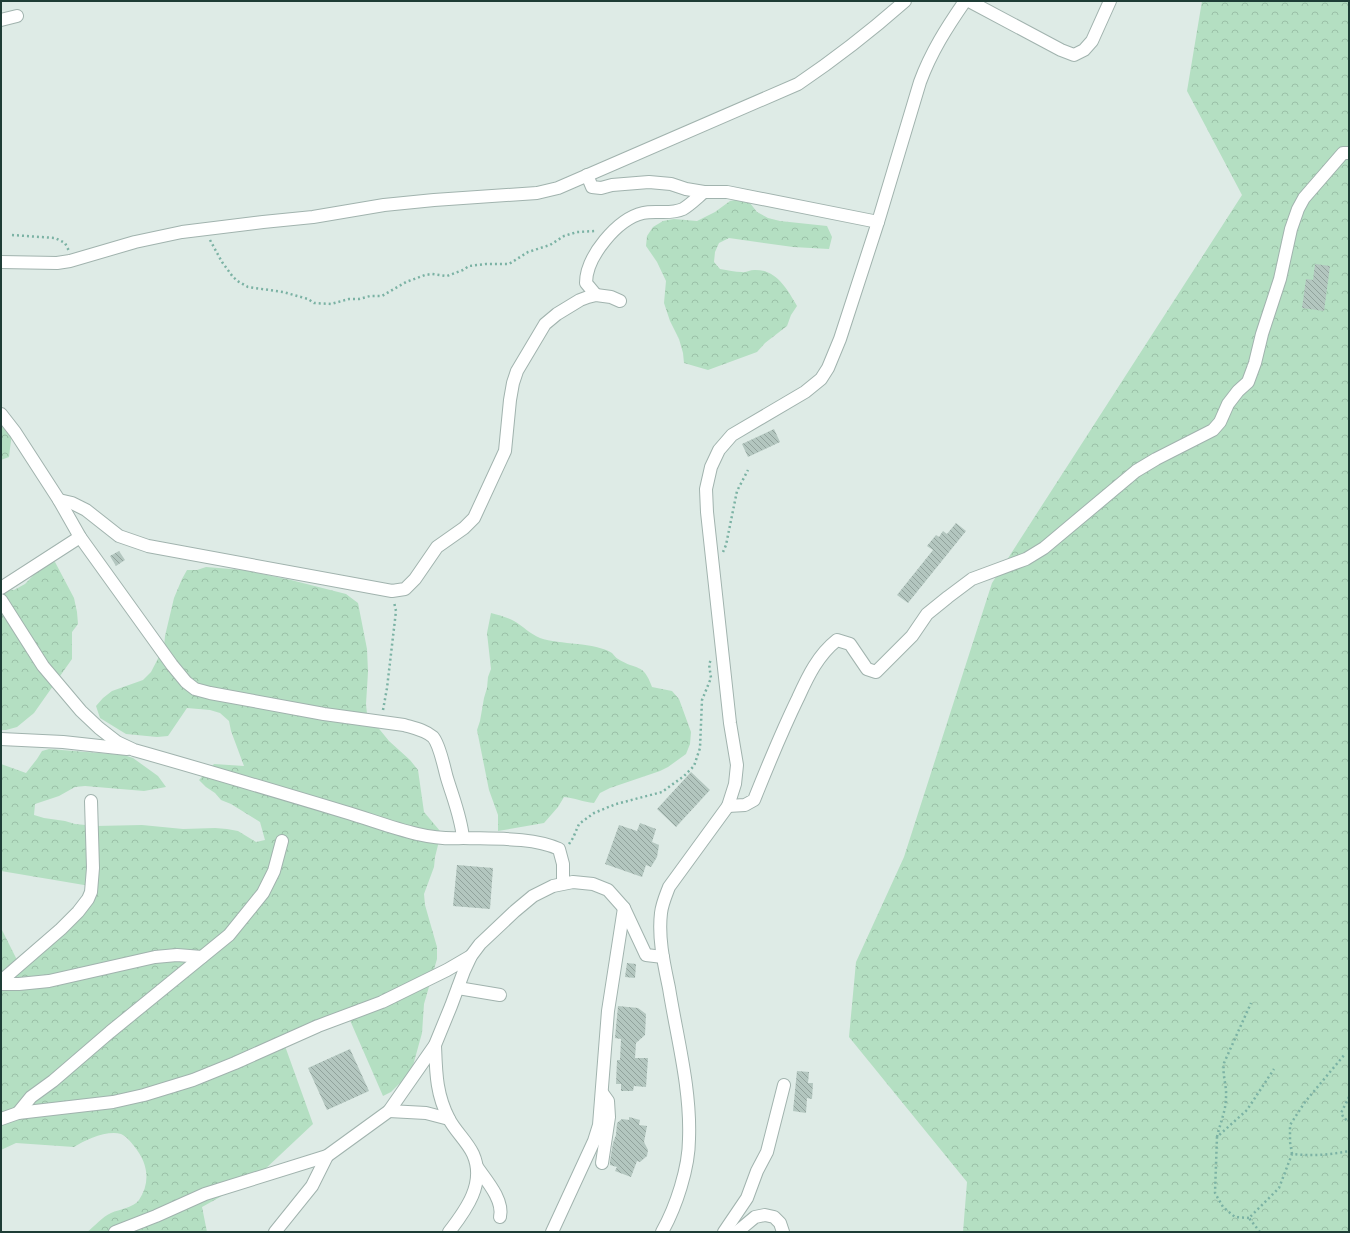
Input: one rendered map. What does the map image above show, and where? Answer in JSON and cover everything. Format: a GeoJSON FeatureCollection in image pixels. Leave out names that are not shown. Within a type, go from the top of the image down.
{"type":"FeatureCollection","features":[{"type":"Feature","properties":{"kind":"street"},"geometry":{"type":"LineString","coordinates":[[1,262],[57,263],[70,261],[135,242],[182,232],[313,217],[392,204],[538,193],[558,188],[587,174],[798,84],[882,22],[905,1]]}},
{"type":"Feature","properties":{"kind":"street"},"geometry":{"type":"LineString","coordinates":[[662,1232],[679,1193],[686,1163],[689,1141],[687,1090],[663,957],[661,913],[669,887],[728,806],[735,784],[737,765],[730,723],[707,512],[706,489],[710,468],[719,450],[732,435],[805,392],[821,379],[828,368],[840,339],[878,222],[928,60],[964,1]]}},
{"type":"Feature","properties":{"kind":"street"},"geometry":{"type":"LineString","coordinates":[[969,1],[1061,50],[1074,55],[1084,50],[1092,40],[1110,1]]}},
{"type":"Feature","properties":{"kind":"street"},"geometry":{"type":"LineString","coordinates":[[1,20],[18,16]]}},
{"type":"Feature","properties":{"kind":"street"},"geometry":{"type":"LineString","coordinates":[[728,806],[745,805],[754,800],[784,726],[808,676],[826,648],[836,640],[850,644],[867,669],[876,672],[912,636],[927,614],[948,597],[972,580],[1026,559],[1038,552],[1136,471],[1213,430],[1220,422],[1228,404],[1238,390],[1248,382],[1280,279],[1298,209],[1304,198],[1343,153],[1349,153]]}},
{"type":"Feature","properties":{"kind":"street"},"geometry":{"type":"LineString","coordinates":[[587,174],[592,187],[601,188],[612,185],[649,182],[671,184],[686,189],[704,192],[727,192],[878,222]]}},
{"type":"Feature","properties":{"kind":"street"},"geometry":{"type":"LineString","coordinates":[[596,295],[586,283],[586,275],[610,233],[625,221],[643,213],[666,212],[683,209],[704,192]]}},
{"type":"Feature","properties":{"kind":"street"},"geometry":{"type":"LineString","coordinates":[[59,500],[72,503],[86,510],[119,536],[148,546],[392,591],[405,589],[415,579],[437,547],[464,528],[474,518],[490,487],[505,451],[513,383],[518,370],[545,324],[557,314],[580,300],[596,295],[611,297],[620,301]]}},
{"type":"Feature","properties":{"kind":"street"},"geometry":{"type":"LineString","coordinates":[[1,414],[15,432],[59,500],[80,537],[172,665],[186,682],[195,689],[210,694],[324,714],[417,728],[426,733],[434,738],[443,762],[462,826],[463,838]]}},
{"type":"Feature","properties":{"kind":"street"},"geometry":{"type":"LineString","coordinates":[[1,588],[80,537]]}},
{"type":"Feature","properties":{"kind":"street"},"geometry":{"type":"LineString","coordinates":[[1,600],[43,666],[81,711],[117,742],[134,750],[347,812],[409,832],[431,837],[533,842],[552,846],[559,849],[563,864],[563,883]]}},
{"type":"Feature","properties":{"kind":"street"},"geometry":{"type":"LineString","coordinates":[[1,739],[63,742],[134,750]]}},
{"type":"Feature","properties":{"kind":"street"},"geometry":{"type":"LineString","coordinates":[[1,983],[61,929],[78,912],[88,898],[92,887],[93,868],[91,802]]}},
{"type":"Feature","properties":{"kind":"street"},"geometry":{"type":"LineString","coordinates":[[18,1113],[31,1097],[53,1081],[229,934],[263,893],[274,871],[282,841]]}},
{"type":"Feature","properties":{"kind":"street"},"geometry":{"type":"LineString","coordinates":[[115,1232],[156,1216],[205,1194],[327,1156],[390,1111],[435,1045],[464,970],[471,956],[480,944],[533,896],[553,886],[573,882],[593,884],[608,890],[624,908],[646,955],[663,957]]}},
{"type":"Feature","properties":{"kind":"street"},"geometry":{"type":"LineString","coordinates":[[552,1232],[594,1141],[599,1126],[608,1011],[624,908]]}},
{"type":"Feature","properties":{"kind":"street"},"geometry":{"type":"LineString","coordinates":[[1,983],[19,984],[49,981],[154,957],[177,955],[202,957]]}},
{"type":"Feature","properties":{"kind":"street"},"geometry":{"type":"LineString","coordinates":[[1,1119],[18,1113],[113,1102],[144,1095],[193,1080],[235,1064],[318,1026],[382,1002],[447,970],[471,956]]}},
{"type":"Feature","properties":{"kind":"street"},"geometry":{"type":"LineString","coordinates":[[458,988],[500,995]]}},
{"type":"Feature","properties":{"kind":"street"},"geometry":{"type":"LineString","coordinates":[[435,1045],[438,1093],[449,1119],[473,1154],[477,1167],[477,1181],[474,1193],[450,1232]]}},
{"type":"Feature","properties":{"kind":"street"},"geometry":{"type":"LineString","coordinates":[[724,1232],[747,1198],[757,1171],[767,1152],[784,1085]]}},
{"type":"Feature","properties":{"kind":"street"},"geometry":{"type":"LineString","coordinates":[[602,1093],[608,1101],[609,1117],[602,1163]]}},
{"type":"Feature","properties":{"kind":"street"},"geometry":{"type":"LineString","coordinates":[[390,1111],[426,1113],[449,1119]]}},
{"type":"Feature","properties":{"kind":"street"},"geometry":{"type":"LineString","coordinates":[[275,1232],[312,1186],[327,1156]]}},
{"type":"Feature","properties":{"kind":"street"},"geometry":{"type":"LineString","coordinates":[[477,1167],[494,1190],[501,1212],[500,1217]]}},
{"type":"Feature","properties":{"kind":"street"},"geometry":{"type":"LineString","coordinates":[[737,1232],[755,1217],[765,1215],[774,1217],[780,1223],[783,1232]]}},
{"type":"Feature","properties":{"kind":"path"},"geometry":{"type":"LineString","coordinates":[[205,229],[222,262],[239,282],[248,287],[283,292],[300,296],[314,303],[321,304],[331,304],[349,299],[359,299],[370,296],[382,296],[406,282],[432,274],[447,276],[469,266],[509,264],[528,252],[550,245],[564,236],[571,234],[602,231],[610,233]]}},
{"type":"Feature","properties":{"kind":"path"},"geometry":{"type":"LineString","coordinates":[[12,235],[55,238],[61,240],[65,243],[69,251],[70,261]]}},
{"type":"Feature","properties":{"kind":"path"},"geometry":{"type":"LineString","coordinates":[[713,570],[726,545],[737,491],[748,470]]}},
{"type":"Feature","properties":{"kind":"path"},"geometry":{"type":"LineString","coordinates":[[381,723],[387,688],[396,611],[392,591]]}},
{"type":"Feature","properties":{"kind":"path"},"geometry":{"type":"LineString","coordinates":[[559,849],[570,844],[579,824],[594,813],[616,804],[662,792],[684,776],[694,766],[700,748],[702,700],[711,678],[711,658]]}},
{"type":"Feature","properties":{"kind":"path"},"geometry":{"type":"LineString","coordinates":[[1251,1003],[1222,1070],[1226,1096],[1226,1109],[1220,1123],[1217,1137],[1215,1193],[1223,1208],[1235,1217],[1249,1218],[1260,1232]]}},
{"type":"Feature","properties":{"kind":"path"},"geometry":{"type":"LineString","coordinates":[[1249,1218],[1279,1188],[1292,1154],[1290,1125],[1305,1102],[1345,1054]]}},
{"type":"Feature","properties":{"kind":"path"},"geometry":{"type":"LineString","coordinates":[[1217,1137],[1248,1110],[1274,1069]]}},
{"type":"Feature","properties":{"kind":"path"},"geometry":{"type":"LineString","coordinates":[[1349,1097],[1341,1113],[1349,1122]]}},
{"type":"Feature","properties":{"kind":"path"},"geometry":{"type":"LineString","coordinates":[[1292,1154],[1330,1154],[1349,1151]]}},
{"type":"Feature","properties":{"kind":"green space"},"geometry":{"type":"Polygon","coordinates":[[[1202,1],[1349,1],[1349,1232],[963,1232],[967,1182],[849,1037],[856,962],[904,857],[992,583],[1242,195],[1187,91],[1202,1]]]}},
{"type":"Feature","properties":{"kind":"green space"},"geometry":{"type":"Polygon","coordinates":[[[740,199],[750,203],[757,212],[768,218],[780,221],[827,226],[832,237],[829,249],[793,247],[729,238],[719,243],[715,252],[714,262],[720,269],[744,272],[752,270],[769,273],[780,281],[797,306],[791,315],[787,326],[765,343],[757,352],[708,370],[684,363],[679,339],[670,321],[664,303],[666,281],[657,262],[646,246],[647,236],[653,227],[663,221],[674,219],[697,221],[715,212],[730,201],[740,199]]]}},
{"type":"Feature","properties":{"kind":"green space"},"geometry":{"type":"Polygon","coordinates":[[[1,425],[12,432],[9,457],[1,460],[1,425]]]}},
{"type":"Feature","properties":{"kind":"green space"},"geometry":{"type":"Polygon","coordinates":[[[55,562],[74,598],[77,612],[78,624],[72,632],[72,659],[34,713],[17,727],[1,730],[1,589],[14,590],[25,584],[45,563],[55,562]]]}},
{"type":"Feature","properties":{"kind":"green space"},"geometry":{"type":"Polygon","coordinates":[[[206,567],[244,570],[291,580],[346,594],[358,603],[367,649],[367,714],[389,741],[410,760],[418,770],[424,812],[440,831],[434,867],[424,894],[425,905],[437,947],[437,959],[424,1004],[422,1033],[409,1080],[399,1084],[391,1092],[383,1096],[349,1018],[285,1046],[313,1124],[263,1171],[202,1207],[207,1232],[87,1232],[108,1215],[136,1203],[143,1193],[146,1179],[145,1166],[139,1152],[125,1136],[121,1134],[109,1133],[84,1141],[74,1147],[16,1143],[1,1150],[1,928],[18,962],[88,897],[90,886],[1,871],[1,764],[26,773],[42,751],[49,749],[124,755],[133,758],[158,776],[166,787],[144,791],[85,786],[75,787],[59,796],[35,804],[34,815],[75,824],[96,826],[142,825],[183,829],[227,829],[238,831],[256,842],[265,840],[260,822],[231,804],[221,800],[199,780],[214,764],[244,766],[231,731],[229,721],[220,713],[210,710],[187,708],[168,736],[157,737],[126,734],[100,718],[96,706],[112,691],[143,680],[151,672],[164,647],[165,636],[174,598],[182,579],[187,570],[197,570],[206,567]]]}},
{"type":"Feature","properties":{"kind":"green space"},"geometry":{"type":"Polygon","coordinates":[[[491,613],[517,623],[540,638],[605,649],[625,663],[642,670],[649,679],[652,687],[672,691],[679,699],[691,732],[690,744],[686,754],[660,771],[610,788],[600,793],[594,803],[564,797],[558,807],[544,823],[498,831],[498,815],[489,790],[477,730],[491,669],[487,633],[491,613]]]}},
{"type":"Feature","properties":{"kind":"building"},"geometry":{"type":"Polygon","coordinates":[[[1315,264],[1330,266],[1324,311],[1302,308],[1306,279],[1313,280],[1315,264]]]}},
{"type":"Feature","properties":{"kind":"building"},"geometry":{"type":"Polygon","coordinates":[[[774,429],[780,442],[748,457],[742,444],[774,429]]]}},
{"type":"Feature","properties":{"kind":"building"},"geometry":{"type":"Polygon","coordinates":[[[956,523],[966,531],[908,603],[897,595],[933,550],[927,546],[936,535],[939,537],[943,531],[947,534],[956,523]]]}},
{"type":"Feature","properties":{"kind":"building"},"geometry":{"type":"Polygon","coordinates":[[[119,551],[125,560],[116,566],[110,556],[119,551]]]}},
{"type":"Feature","properties":{"kind":"building"},"geometry":{"type":"Polygon","coordinates":[[[691,772],[710,790],[676,827],[657,809],[691,772]]]}},
{"type":"Feature","properties":{"kind":"building"},"geometry":{"type":"Polygon","coordinates":[[[640,823],[656,829],[652,842],[659,845],[657,857],[651,867],[646,865],[642,877],[605,864],[619,825],[637,831],[640,823]]]}},
{"type":"Feature","properties":{"kind":"building"},"geometry":{"type":"Polygon","coordinates":[[[457,865],[493,868],[490,909],[453,906],[457,865]]]}},
{"type":"Feature","properties":{"kind":"building"},"geometry":{"type":"Polygon","coordinates":[[[627,963],[636,964],[635,978],[625,977],[627,963]]]}},
{"type":"Feature","properties":{"kind":"building"},"geometry":{"type":"Polygon","coordinates":[[[618,1006],[638,1008],[646,1014],[645,1035],[636,1043],[635,1058],[648,1058],[646,1087],[634,1086],[633,1091],[621,1091],[621,1084],[616,1084],[617,1060],[620,1060],[621,1039],[615,1038],[618,1006]]]}},
{"type":"Feature","properties":{"kind":"building"},"geometry":{"type":"Polygon","coordinates":[[[350,1049],[369,1091],[327,1110],[308,1068],[350,1049]]]}},
{"type":"Feature","properties":{"kind":"building"},"geometry":{"type":"Polygon","coordinates":[[[797,1071],[809,1072],[808,1083],[813,1083],[812,1099],[807,1098],[806,1113],[793,1111],[797,1071]]]}},
{"type":"Feature","properties":{"kind":"building"},"geometry":{"type":"Polygon","coordinates":[[[629,1117],[640,1120],[639,1125],[647,1126],[644,1142],[648,1150],[647,1156],[640,1162],[637,1161],[631,1177],[615,1171],[617,1167],[610,1165],[617,1123],[622,1119],[629,1120],[629,1117]]]}}]}
